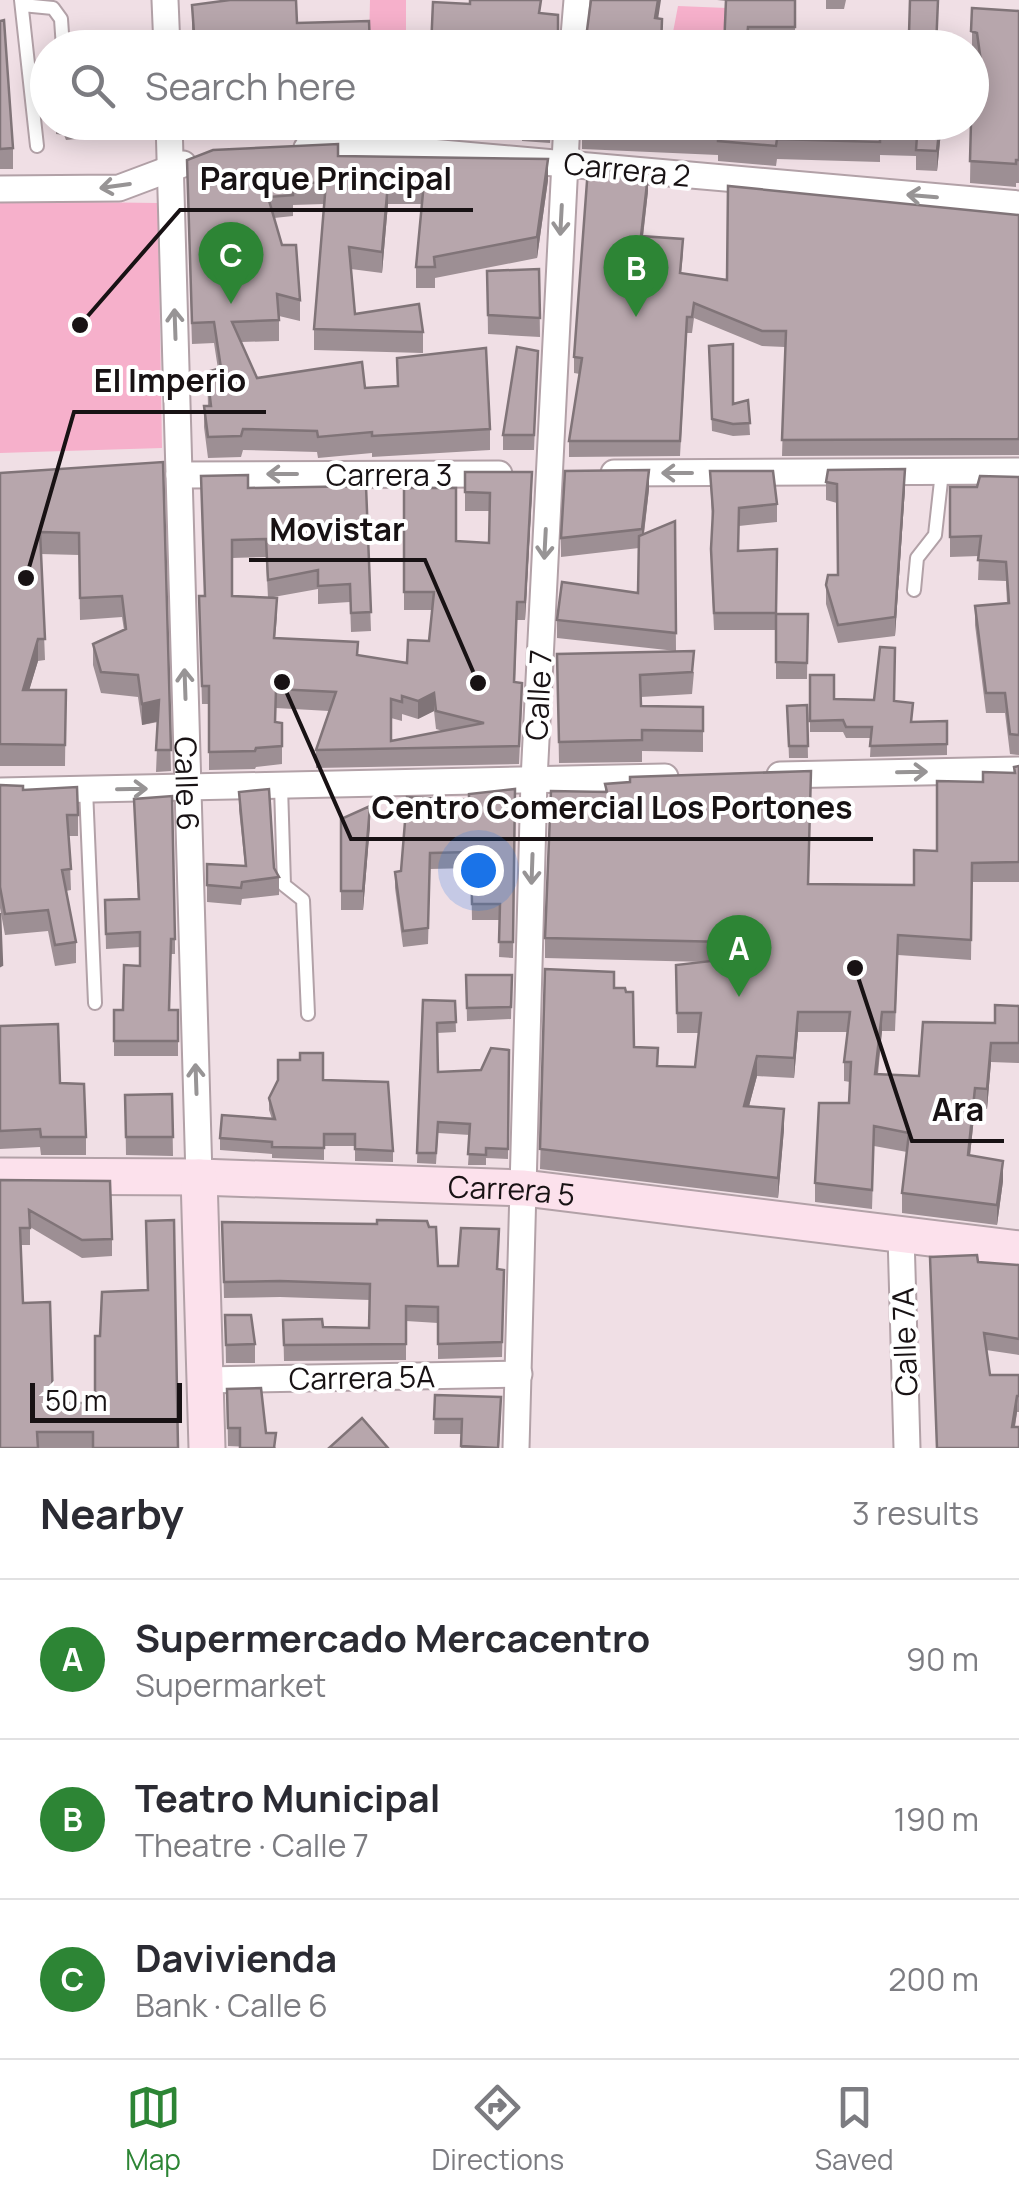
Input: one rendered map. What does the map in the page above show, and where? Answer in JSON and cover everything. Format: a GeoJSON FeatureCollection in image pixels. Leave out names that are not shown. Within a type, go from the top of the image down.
{"type":"FeatureCollection","features":[{"type":"Feature","properties":{"kind":"main road","name":"Carrera 5"},"geometry":{"type":"LineString","coordinates":[[0,1176],[199,1176],[524,1188],[1019,1249]]}},
{"type":"Feature","properties":{"kind":"main road","name":"Calle 6"},"geometry":{"type":"LineString","coordinates":[[199,1176],[208,1448]]}},
{"type":"Feature","properties":{"kind":"street"},"geometry":{"type":"LineString","coordinates":[[165,0],[166,30]]}},
{"type":"Feature","properties":{"kind":"street"},"geometry":{"type":"LineString","coordinates":[[574,30],[577,0]]}},
{"type":"Feature","properties":{"kind":"street","name":"Calle 6"},"geometry":{"type":"LineString","coordinates":[[169,140],[199,1176]]}},
{"type":"Feature","properties":{"kind":"street","name":"Calle 7"},"geometry":{"type":"LineString","coordinates":[[516,1448],[534,780],[568,474],[566,140]]}},
{"type":"Feature","properties":{"kind":"street","name":"Carrera 2"},"geometry":{"type":"LineString","coordinates":[[281,150],[351,145],[1019,204]]}},
{"type":"Feature","properties":{"kind":"street"},"geometry":{"type":"LineString","coordinates":[[0,189],[40,183],[119,188],[210,155]]}},
{"type":"Feature","properties":{"kind":"street","name":"Carrera 3"},"geometry":{"type":"LineString","coordinates":[[179,475],[1019,471]]}},
{"type":"Feature","properties":{"kind":"street"},"geometry":{"type":"LineString","coordinates":[[750,776],[1019,770]]}},
{"type":"Feature","properties":{"kind":"street"},"geometry":{"type":"LineString","coordinates":[[0,791],[692,777]]}},
{"type":"Feature","properties":{"kind":"street","name":"Calle 7A"},"geometry":{"type":"LineString","coordinates":[[900,1235],[906,1448]]}},
{"type":"Feature","properties":{"kind":"street","name":"Carrera 5A"},"geometry":{"type":"LineString","coordinates":[[206,1380],[518,1374]]}},
{"type":"Feature","properties":{"kind":"lane"},"geometry":{"type":"LineString","coordinates":[[30,83],[21,2],[54,8],[62,30]]}},
{"type":"Feature","properties":{"kind":"lane"},"geometry":{"type":"LineString","coordinates":[[36,140],[37,146]]}},
{"type":"Feature","properties":{"kind":"lane"},"geometry":{"type":"LineString","coordinates":[[914,590],[918,558],[935,534],[942,472]]}},
{"type":"Feature","properties":{"kind":"lane"},"geometry":{"type":"LineString","coordinates":[[281,786],[284,885],[303,900],[308,1014]]}},
{"type":"Feature","properties":{"kind":"lane"},"geometry":{"type":"LineString","coordinates":[[86,789],[95,1003]]}},
{"type":"Feature","properties":{"kind":"shaded area"},"geometry":{"type":"Polygon","coordinates":[[[370,0],[406,0],[406,30],[369,30],[370,0]]]}},
{"type":"Feature","properties":{"kind":"shaded area"},"geometry":{"type":"Polygon","coordinates":[[[678,6],[727,8],[724,30],[673,30],[678,6]]]}},
{"type":"Feature","properties":{"kind":"shaded area"},"geometry":{"type":"Polygon","coordinates":[[[0,201],[158,203],[162,448],[0,453],[0,201]]]}},
{"type":"Feature","properties":{"kind":"building"},"geometry":{"type":"Polygon","coordinates":[[[230,0],[296,0],[297,23],[369,21],[369,30],[194,30],[192,5],[230,0]]]}},
{"type":"Feature","properties":{"kind":"building"},"geometry":{"type":"Polygon","coordinates":[[[470,0],[541,0],[539,13],[558,15],[558,30],[432,30],[433,2],[470,4],[470,0]]]}},
{"type":"Feature","properties":{"kind":"building"},"geometry":{"type":"Polygon","coordinates":[[[591,0],[658,0],[655,18],[662,19],[662,30],[587,30],[591,0]]]}},
{"type":"Feature","properties":{"kind":"building"},"geometry":{"type":"Polygon","coordinates":[[[726,0],[795,0],[795,27],[725,30],[726,0]]]}},
{"type":"Feature","properties":{"kind":"building"},"geometry":{"type":"Polygon","coordinates":[[[910,0],[938,0],[937,30],[909,30],[910,0]]]}},
{"type":"Feature","properties":{"kind":"building"},"geometry":{"type":"Polygon","coordinates":[[[972,8],[1019,11],[1016,164],[970,161],[971,140],[989,140],[989,30],[971,30],[972,8]]]}},
{"type":"Feature","properties":{"kind":"building"},"geometry":{"type":"Polygon","coordinates":[[[4,20],[13,148],[0,149],[0,21],[4,20]]]}},
{"type":"Feature","properties":{"kind":"building"},"geometry":{"type":"Polygon","coordinates":[[[718,140],[777,140],[776,146],[718,140]]]}},
{"type":"Feature","properties":{"kind":"building"},"geometry":{"type":"Polygon","coordinates":[[[811,140],[880,140],[880,142],[811,140]]]}},
{"type":"Feature","properties":{"kind":"building"},"geometry":{"type":"Polygon","coordinates":[[[917,140],[938,140],[937,151],[916,150],[917,140]]]}},
{"type":"Feature","properties":{"kind":"building"},"geometry":{"type":"Polygon","coordinates":[[[338,144],[338,156],[548,159],[537,237],[434,257],[435,267],[416,267],[424,182],[388,183],[382,252],[349,247],[355,314],[419,304],[423,332],[314,329],[326,182],[293,184],[293,195],[268,197],[282,245],[296,245],[300,300],[277,294],[279,320],[232,322],[257,378],[362,362],[365,388],[398,386],[397,358],[486,348],[490,429],[318,437],[317,431],[243,429],[241,436],[208,437],[204,406],[211,406],[207,372],[221,368],[214,322],[192,323],[187,160],[213,150],[338,144]]]}},
{"type":"Feature","properties":{"kind":"building"},"geometry":{"type":"Polygon","coordinates":[[[588,168],[648,175],[641,236],[683,239],[680,273],[727,280],[728,186],[1019,215],[1019,439],[782,440],[786,331],[762,331],[694,303],[692,317],[687,317],[680,441],[569,441],[582,358],[574,357],[588,168]]]}},
{"type":"Feature","properties":{"kind":"building"},"geometry":{"type":"Polygon","coordinates":[[[539,269],[540,318],[488,315],[487,271],[539,269]]]}},
{"type":"Feature","properties":{"kind":"building"},"geometry":{"type":"Polygon","coordinates":[[[733,344],[733,404],[748,400],[750,423],[712,419],[709,346],[733,344]]]}},
{"type":"Feature","properties":{"kind":"building"},"geometry":{"type":"Polygon","coordinates":[[[517,347],[538,351],[534,435],[503,435],[517,347]]]}},
{"type":"Feature","properties":{"kind":"building"},"geometry":{"type":"Polygon","coordinates":[[[163,462],[171,750],[156,750],[159,700],[142,704],[138,675],[101,672],[93,644],[126,629],[122,596],[80,598],[79,533],[40,532],[45,639],[38,639],[23,690],[66,690],[65,745],[0,744],[0,473],[163,462]]]}},
{"type":"Feature","properties":{"kind":"building"},"geometry":{"type":"Polygon","coordinates":[[[905,469],[895,617],[838,625],[826,585],[828,575],[838,575],[837,484],[826,482],[828,470],[905,469]]]}},
{"type":"Feature","properties":{"kind":"building"},"geometry":{"type":"Polygon","coordinates":[[[649,470],[642,529],[561,538],[565,471],[649,470]]]}},
{"type":"Feature","properties":{"kind":"building"},"geometry":{"type":"Polygon","coordinates":[[[710,471],[773,471],[777,504],[739,508],[738,551],[777,549],[776,613],[714,613],[710,471]]]}},
{"type":"Feature","properties":{"kind":"building"},"geometry":{"type":"Polygon","coordinates":[[[465,472],[532,472],[525,602],[517,602],[514,682],[522,683],[519,746],[316,750],[336,692],[276,689],[275,722],[282,723],[282,746],[209,752],[209,686],[202,686],[199,596],[205,596],[201,476],[248,475],[248,488],[366,486],[371,612],[351,613],[350,584],[318,586],[318,570],[268,580],[266,539],[232,540],[232,596],[277,598],[274,638],[358,642],[357,655],[407,663],[408,640],[429,641],[434,592],[404,592],[404,488],[456,488],[456,541],[489,543],[490,493],[465,492],[465,472]],[[434,693],[418,701],[402,696],[402,702],[391,699],[391,741],[484,723],[436,711],[434,693]]]}},
{"type":"Feature","properties":{"kind":"building"},"geometry":{"type":"Polygon","coordinates":[[[980,476],[1019,477],[1019,735],[1010,734],[1005,693],[986,693],[975,606],[1009,603],[1006,562],[978,560],[981,536],[950,537],[950,487],[977,487],[980,476]]]}},
{"type":"Feature","properties":{"kind":"building"},"geometry":{"type":"Polygon","coordinates":[[[675,521],[676,633],[557,620],[562,582],[638,593],[639,536],[675,521]]]}},
{"type":"Feature","properties":{"kind":"building"},"geometry":{"type":"Polygon","coordinates":[[[776,614],[808,614],[807,663],[776,662],[776,614]]]}},
{"type":"Feature","properties":{"kind":"building"},"geometry":{"type":"Polygon","coordinates":[[[880,647],[895,648],[894,701],[913,703],[911,722],[947,721],[947,744],[870,746],[872,727],[846,727],[843,720],[810,721],[810,675],[834,675],[834,699],[874,700],[880,647]]]}},
{"type":"Feature","properties":{"kind":"building"},"geometry":{"type":"Polygon","coordinates":[[[694,651],[692,672],[640,675],[641,706],[703,707],[703,731],[642,730],[642,740],[559,742],[557,654],[694,651]]]}},
{"type":"Feature","properties":{"kind":"building"},"geometry":{"type":"Polygon","coordinates":[[[807,705],[808,746],[789,746],[787,706],[807,705]]]}},
{"type":"Feature","properties":{"kind":"building"},"geometry":{"type":"Polygon","coordinates":[[[1019,766],[1019,862],[972,863],[971,940],[898,935],[895,1012],[882,1012],[875,1074],[919,1076],[923,1022],[995,1023],[995,1005],[1019,1006],[1019,1043],[991,1043],[987,1089],[975,1088],[968,1155],[1003,1161],[997,1205],[902,1193],[909,1133],[874,1126],[872,1190],[815,1183],[819,1103],[849,1103],[851,1062],[844,1062],[850,1012],[798,1012],[794,1058],[757,1056],[744,1106],[784,1109],[778,1178],[540,1149],[545,969],[614,972],[614,988],[633,992],[634,1047],[658,1048],[657,1066],[695,1067],[701,1013],[677,1013],[676,965],[729,959],[728,942],[545,938],[551,791],[607,792],[605,784],[630,782],[630,777],[811,771],[808,884],[914,885],[914,850],[937,851],[937,781],[983,782],[983,772],[1015,773],[1014,767],[1019,766]]]}},
{"type":"Feature","properties":{"kind":"building"},"geometry":{"type":"Polygon","coordinates":[[[0,785],[23,786],[23,790],[77,787],[78,815],[67,815],[71,869],[62,870],[76,942],[55,945],[48,910],[5,914],[0,887],[0,785]]]}},
{"type":"Feature","properties":{"kind":"building"},"geometry":{"type":"Polygon","coordinates":[[[269,789],[274,868],[279,877],[242,882],[241,888],[207,885],[207,864],[246,866],[239,792],[269,789]]]}},
{"type":"Feature","properties":{"kind":"building"},"geometry":{"type":"Polygon","coordinates":[[[515,789],[513,942],[499,942],[500,904],[472,904],[471,852],[430,853],[428,928],[403,931],[395,872],[401,871],[407,797],[469,800],[469,794],[515,789]]]}},
{"type":"Feature","properties":{"kind":"building"},"geometry":{"type":"Polygon","coordinates":[[[172,796],[175,939],[171,939],[169,1010],[178,1010],[178,1041],[114,1041],[114,1010],[123,1010],[124,965],[140,966],[140,932],[106,934],[105,900],[139,899],[134,799],[172,796]]]}},
{"type":"Feature","properties":{"kind":"building"},"geometry":{"type":"Polygon","coordinates":[[[370,806],[363,891],[341,891],[341,819],[370,806]]]}},
{"type":"Feature","properties":{"kind":"building"},"geometry":{"type":"Polygon","coordinates":[[[466,975],[512,975],[511,1007],[467,1008],[466,975]]]}},
{"type":"Feature","properties":{"kind":"building"},"geometry":{"type":"Polygon","coordinates":[[[423,1000],[455,1001],[456,1022],[437,1023],[438,1072],[481,1070],[491,1048],[509,1050],[508,1149],[486,1148],[486,1155],[468,1154],[470,1124],[438,1122],[436,1153],[417,1153],[423,1000]]]}},
{"type":"Feature","properties":{"kind":"building"},"geometry":{"type":"Polygon","coordinates":[[[58,1024],[60,1083],[84,1084],[86,1137],[41,1137],[40,1129],[0,1131],[0,1026],[58,1024]]]}},
{"type":"Feature","properties":{"kind":"building"},"geometry":{"type":"Polygon","coordinates":[[[300,1053],[323,1053],[323,1080],[388,1082],[393,1151],[355,1149],[355,1134],[324,1134],[324,1148],[272,1147],[272,1142],[220,1138],[222,1115],[275,1119],[269,1098],[278,1080],[278,1060],[300,1060],[300,1053]]]}},
{"type":"Feature","properties":{"kind":"building"},"geometry":{"type":"Polygon","coordinates":[[[172,1094],[173,1137],[126,1137],[125,1095],[172,1094]]]}},
{"type":"Feature","properties":{"kind":"building"},"geometry":{"type":"Polygon","coordinates":[[[0,1180],[110,1181],[112,1239],[82,1240],[29,1210],[30,1228],[20,1228],[23,1303],[50,1302],[53,1403],[95,1403],[95,1336],[100,1336],[102,1292],[148,1290],[146,1221],[174,1220],[178,1448],[93,1448],[93,1432],[37,1432],[38,1448],[0,1448],[0,1180]]]}},
{"type":"Feature","properties":{"kind":"building"},"geometry":{"type":"Polygon","coordinates":[[[377,1220],[427,1221],[429,1227],[436,1227],[438,1266],[458,1266],[461,1228],[499,1229],[497,1269],[504,1270],[502,1342],[438,1344],[438,1307],[406,1306],[406,1344],[284,1345],[283,1320],[322,1319],[323,1327],[369,1328],[370,1284],[224,1282],[222,1222],[377,1224],[377,1220]]]}},
{"type":"Feature","properties":{"kind":"building"},"geometry":{"type":"Polygon","coordinates":[[[977,1255],[978,1262],[1019,1265],[1019,1339],[984,1333],[990,1375],[1019,1375],[1012,1427],[1019,1427],[1019,1448],[937,1448],[930,1257],[977,1255]]]}},
{"type":"Feature","properties":{"kind":"building"},"geometry":{"type":"Polygon","coordinates":[[[225,1315],[251,1315],[255,1344],[226,1345],[225,1315]]]}},
{"type":"Feature","properties":{"kind":"building"},"geometry":{"type":"Polygon","coordinates":[[[261,1388],[266,1433],[276,1433],[274,1448],[240,1448],[240,1428],[228,1428],[227,1389],[261,1388]]]}},
{"type":"Feature","properties":{"kind":"building"},"geometry":{"type":"Polygon","coordinates":[[[435,1395],[501,1397],[498,1448],[461,1446],[462,1419],[434,1419],[435,1395]]]}},
{"type":"Feature","properties":{"kind":"building"},"geometry":{"type":"Polygon","coordinates":[[[362,1418],[388,1448],[329,1448],[362,1418]]]}},
{"type":"Feature","properties":{"kind":"place","name":"Davivienda"},"geometry":{"type":"Point","coordinates":[231,304]}},
{"type":"Feature","properties":{"kind":"place","name":"Teatro Municipal"},"geometry":{"type":"Point","coordinates":[636,317]}},
{"type":"Feature","properties":{"kind":"place","name":"Parque Principal"},"geometry":{"type":"Point","coordinates":[80,325]}},
{"type":"Feature","properties":{"kind":"place","name":"El Imperio"},"geometry":{"type":"Point","coordinates":[26,578]}},
{"type":"Feature","properties":{"kind":"place","name":"Centro Comercial Los Portones"},"geometry":{"type":"Point","coordinates":[282,682]}},
{"type":"Feature","properties":{"kind":"place","name":"Movistar"},"geometry":{"type":"Point","coordinates":[478,683]}},
{"type":"Feature","properties":{"kind":"place","name":"Ara"},"geometry":{"type":"Point","coordinates":[855,968]}},
{"type":"Feature","properties":{"kind":"place","name":"Supermercado Mercacentro"},"geometry":{"type":"Point","coordinates":[739,997]}}]}
